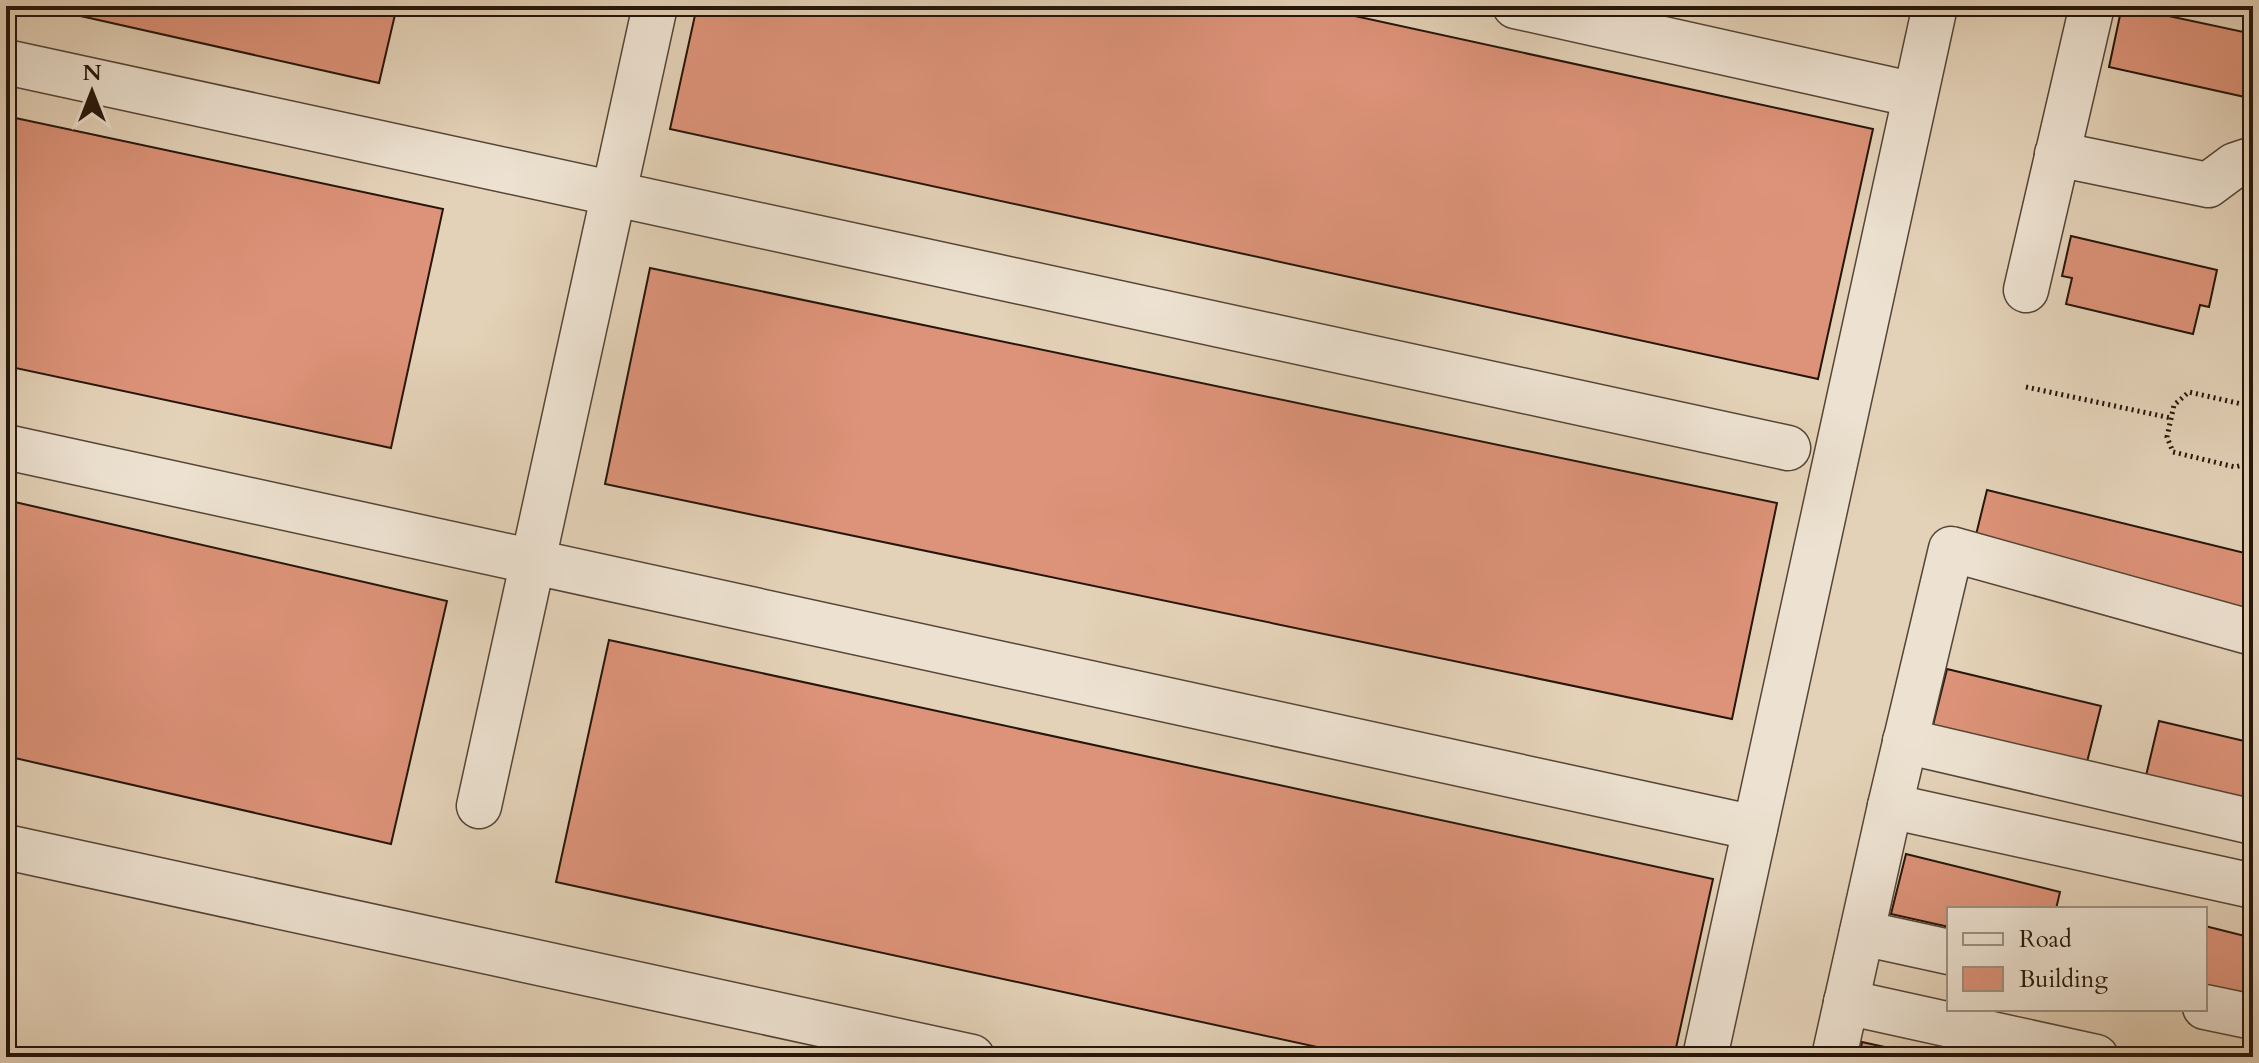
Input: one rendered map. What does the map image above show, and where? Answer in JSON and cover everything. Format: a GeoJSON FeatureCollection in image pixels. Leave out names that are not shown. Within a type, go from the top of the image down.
{"type":"FeatureCollection","features":[{"type":"Feature","properties":{"kind":"lane"},"geometry":{"type":"LineString","coordinates":[[479,806],[655,6]]}},
{"type":"Feature","properties":{"kind":"lane"},"geometry":{"type":"LineString","coordinates":[[1515,6],[1915,95]]}},
{"type":"Feature","properties":{"kind":"lane"},"geometry":{"type":"LineString","coordinates":[[1705,1057],[1935,6]]}},
{"type":"Feature","properties":{"kind":"lane"},"geometry":{"type":"LineString","coordinates":[[2026,290],[2092,6]]}},
{"type":"Feature","properties":{"kind":"lane"},"geometry":{"type":"LineString","coordinates":[[6,62],[1788,448]]}},
{"type":"Feature","properties":{"kind":"lane"},"geometry":{"type":"LineString","coordinates":[[2057,154],[2208,185],[2235,165],[2253,159]]}},
{"type":"Feature","properties":{"kind":"lane"},"geometry":{"type":"LineString","coordinates":[[6,447],[1755,828]]}},
{"type":"Feature","properties":{"kind":"lane"},"geometry":{"type":"LineString","coordinates":[[1834,1057],[1951,549],[2253,633]]}},
{"type":"Feature","properties":{"kind":"lane"},"geometry":{"type":"LineString","coordinates":[[1905,741],[2253,822]]}},
{"type":"Feature","properties":{"kind":"lane"},"geometry":{"type":"LineString","coordinates":[[1890,806],[2253,886]]}},
{"type":"Feature","properties":{"kind":"lane"},"geometry":{"type":"LineString","coordinates":[[6,847],[972,1057]]}},
{"type":"Feature","properties":{"kind":"lane"},"geometry":{"type":"LineString","coordinates":[[1862,933],[1947,952]]}},
{"type":"Feature","properties":{"kind":"lane"},"geometry":{"type":"LineString","coordinates":[[1846,1002],[2096,1057]]}},
{"type":"Feature","properties":{"kind":"lane"},"geometry":{"type":"LineString","coordinates":[[2207,1007],[2253,1017]]}},
{"type":"Feature","properties":{"kind":"path"},"geometry":{"type":"LineString","coordinates":[[2026,387],[2171,418]]}},
{"type":"Feature","properties":{"kind":"path"},"geometry":{"type":"LineString","coordinates":[[2253,413],[2246,405],[2189,392],[2174,405],[2167,437],[2173,452],[2235,467],[2251,463],[2253,457]]}},
{"type":"Feature","properties":{"kind":"building"},"geometry":{"type":"Polygon","coordinates":[[[36,6],[397,6],[379,83],[36,6]]]}},
{"type":"Feature","properties":{"kind":"building"},"geometry":{"type":"Polygon","coordinates":[[[697,6],[1309,6],[1873,129],[1818,379],[670,129],[697,6]]]}},
{"type":"Feature","properties":{"kind":"building"},"geometry":{"type":"Polygon","coordinates":[[[2122,6],[2253,34],[2253,70],[2245,97],[2109,67],[2122,6]]]}},
{"type":"Feature","properties":{"kind":"building"},"geometry":{"type":"Polygon","coordinates":[[[6,116],[443,209],[391,448],[6,366],[6,116]]]}},
{"type":"Feature","properties":{"kind":"building"},"geometry":{"type":"Polygon","coordinates":[[[2071,236],[2217,270],[2209,307],[2200,305],[2193,334],[2066,304],[2072,278],[2062,276],[2071,236]]]}},
{"type":"Feature","properties":{"kind":"building"},"geometry":{"type":"Polygon","coordinates":[[[650,268],[1777,503],[1732,719],[605,484],[650,268]]]}},
{"type":"Feature","properties":{"kind":"building"},"geometry":{"type":"Polygon","coordinates":[[[1987,490],[2253,555],[2253,611],[1974,543],[1987,490]]]}},
{"type":"Feature","properties":{"kind":"building"},"geometry":{"type":"Polygon","coordinates":[[[6,500],[447,601],[391,844],[6,756],[6,500]]]}},
{"type":"Feature","properties":{"kind":"building"},"geometry":{"type":"Polygon","coordinates":[[[609,640],[1713,879],[1674,1057],[1363,1057],[556,882],[609,640]]]}},
{"type":"Feature","properties":{"kind":"building"},"geometry":{"type":"Polygon","coordinates":[[[1947,669],[2101,706],[2086,766],[1932,729],[1947,669]]]}},
{"type":"Feature","properties":{"kind":"building"},"geometry":{"type":"Polygon","coordinates":[[[2159,721],[2253,743],[2253,806],[2145,780],[2159,721]]]}},
{"type":"Feature","properties":{"kind":"building"},"geometry":{"type":"Polygon","coordinates":[[[1906,854],[2060,892],[2056,907],[1947,907],[1947,927],[1891,914],[1906,854]]]}},
{"type":"Feature","properties":{"kind":"building"},"geometry":{"type":"Polygon","coordinates":[[[2207,926],[2253,938],[2253,1001],[2207,990],[2207,926]]]}},
{"type":"Feature","properties":{"kind":"building"},"geometry":{"type":"Polygon","coordinates":[[[1862,1042],[1930,1057],[1859,1057],[1862,1042]]]}}]}
